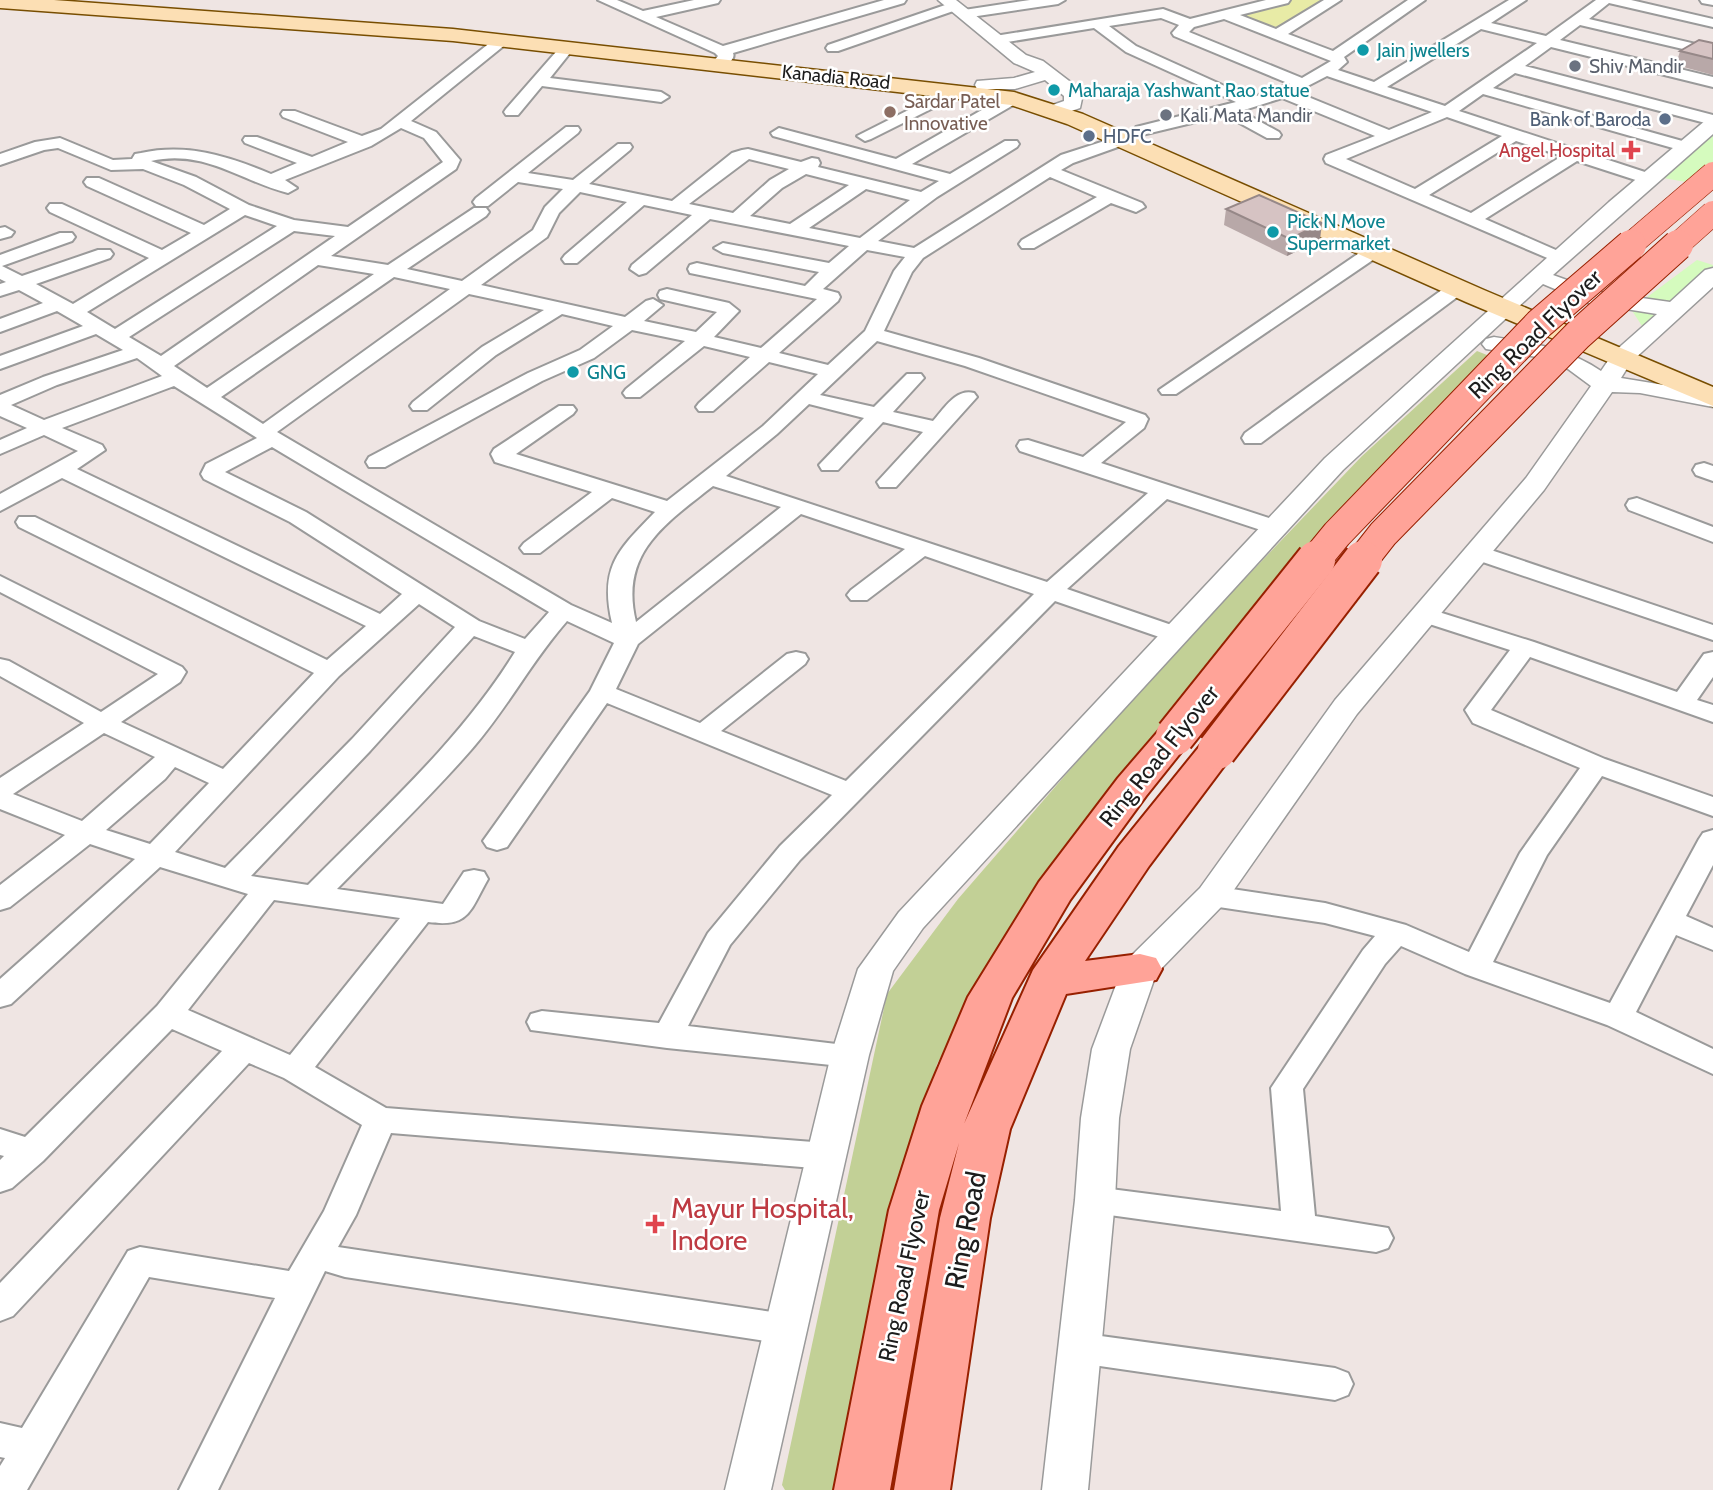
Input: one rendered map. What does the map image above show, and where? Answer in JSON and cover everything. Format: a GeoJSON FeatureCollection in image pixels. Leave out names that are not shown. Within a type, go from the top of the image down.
{"type":"FeatureCollection","features":[{"type":"Feature","properties":{"kind":"main road","name":"Kanadia Road"},"geometry":{"type":"LineString","coordinates":[[112,0],[228,13],[722,57],[984,85],[1040,94],[1457,288],[1513,302]]}},
{"type":"Feature","properties":{"kind":"main road","name":"Kanadia Road"},"geometry":{"type":"LineString","coordinates":[[0,2],[228,13]]}},
{"type":"Feature","properties":{"kind":"main road","name":"Kanadia Road"},"geometry":{"type":"LineString","coordinates":[[491,36],[567,48],[722,57],[1064,107]]}},
{"type":"Feature","properties":{"kind":"main road"},"geometry":{"type":"LineString","coordinates":[[1133,135],[1513,302],[1628,350],[1713,379]]}},
{"type":"Feature","properties":{"kind":"main road","name":"Ring Road Flyover"},"geometry":{"type":"LineString","coordinates":[[1049,981],[1134,856],[1196,743],[1337,534],[1539,324],[1713,174]]}},
{"type":"Feature","properties":{"kind":"main road","name":"Ring Road Flyover"},"geometry":{"type":"LineString","coordinates":[[862,1490],[914,1210],[946,1106],[990,998],[1054,892],[1132,787],[1196,743],[1383,534],[1578,335],[1713,213]]}},
{"type":"Feature","properties":{"kind":"main road"},"geometry":{"type":"LineString","coordinates":[[1628,350],[1713,399]]}},
{"type":"Feature","properties":{"kind":"main road"},"geometry":{"type":"LineString","coordinates":[[1049,981],[1140,969]]}},
{"type":"Feature","properties":{"kind":"main road","name":"Ring Road"},"geometry":{"type":"LineString","coordinates":[[922,1490],[965,1218],[986,1129],[1049,981]]}},
{"type":"Feature","properties":{"kind":"street"},"geometry":{"type":"LineString","coordinates":[[605,0],[722,57],[899,0]]}},
{"type":"Feature","properties":{"kind":"street"},"geometry":{"type":"LineString","coordinates":[[642,16],[713,0]]}},
{"type":"Feature","properties":{"kind":"street"},"geometry":{"type":"LineString","coordinates":[[833,48],[961,6],[1058,0]]}},
{"type":"Feature","properties":{"kind":"street"},"geometry":{"type":"LineString","coordinates":[[1283,0],[1189,24],[1178,33],[1301,83]]}},
{"type":"Feature","properties":{"kind":"street"},"geometry":{"type":"LineString","coordinates":[[1276,35],[1334,0]]}},
{"type":"Feature","properties":{"kind":"street"},"geometry":{"type":"LineString","coordinates":[[1336,57],[1362,36],[1418,0]]}},
{"type":"Feature","properties":{"kind":"street"},"geometry":{"type":"LineString","coordinates":[[1375,88],[1519,0]]}},
{"type":"Feature","properties":{"kind":"street"},"geometry":{"type":"LineString","coordinates":[[1559,258],[1332,159],[1446,112],[1513,68],[1605,0]]}},
{"type":"Feature","properties":{"kind":"street"},"geometry":{"type":"LineString","coordinates":[[1614,0],[1713,23]]}},
{"type":"Feature","properties":{"kind":"street"},"geometry":{"type":"LineString","coordinates":[[1707,0],[1713,1]]}},
{"type":"Feature","properties":{"kind":"street"},"geometry":{"type":"LineString","coordinates":[[995,40],[1097,23],[1153,4],[1189,24]]}},
{"type":"Feature","properties":{"kind":"street"},"geometry":{"type":"LineString","coordinates":[[961,6],[1013,37],[1042,59],[1042,70]]}},
{"type":"Feature","properties":{"kind":"street"},"geometry":{"type":"LineString","coordinates":[[961,6],[995,40],[1020,60],[1042,70],[1074,94],[1064,107]]}},
{"type":"Feature","properties":{"kind":"street"},"geometry":{"type":"LineString","coordinates":[[628,640],[619,603],[620,578],[629,552],[670,509],[771,430],[873,334],[903,271],[917,254],[1067,159],[1133,135],[1281,92],[1339,62],[1336,57],[1226,15]]}},
{"type":"Feature","properties":{"kind":"street"},"geometry":{"type":"LineString","coordinates":[[1577,20],[1713,52]]}},
{"type":"Feature","properties":{"kind":"street"},"geometry":{"type":"LineString","coordinates":[[1097,23],[1131,49],[1250,103]]}},
{"type":"Feature","properties":{"kind":"street"},"geometry":{"type":"LineString","coordinates":[[1478,24],[1713,82]]}},
{"type":"Feature","properties":{"kind":"street"},"geometry":{"type":"LineString","coordinates":[[271,180],[365,143],[400,122],[491,36]]}},
{"type":"Feature","properties":{"kind":"street"},"geometry":{"type":"LineString","coordinates":[[512,112],[567,48]]}},
{"type":"Feature","properties":{"kind":"street"},"geometry":{"type":"LineString","coordinates":[[1513,68],[1713,122]]}},
{"type":"Feature","properties":{"kind":"street"},"geometry":{"type":"LineString","coordinates":[[984,85],[1015,83],[1042,70]]}},
{"type":"Feature","properties":{"kind":"street"},"geometry":{"type":"LineString","coordinates":[[1326,71],[1648,179]]}},
{"type":"Feature","properties":{"kind":"street"},"geometry":{"type":"LineString","coordinates":[[538,81],[661,97]]}},
{"type":"Feature","properties":{"kind":"street"},"geometry":{"type":"LineString","coordinates":[[1481,89],[1686,147]]}},
{"type":"Feature","properties":{"kind":"street"},"geometry":{"type":"LineString","coordinates":[[865,136],[956,90]]}},
{"type":"Feature","properties":{"kind":"street"},"geometry":{"type":"LineString","coordinates":[[1281,92],[1390,136]]}},
{"type":"Feature","properties":{"kind":"street"},"geometry":{"type":"LineString","coordinates":[[898,165],[1014,99]]}},
{"type":"Feature","properties":{"kind":"street"},"geometry":{"type":"LineString","coordinates":[[1226,109],[1273,135]]}},
{"type":"Feature","properties":{"kind":"street"},"geometry":{"type":"LineString","coordinates":[[289,114],[365,143]]}},
{"type":"Feature","properties":{"kind":"street"},"geometry":{"type":"LineString","coordinates":[[0,448],[169,371],[312,259],[450,165],[452,160],[430,135],[400,122]]}},
{"type":"Feature","properties":{"kind":"street"},"geometry":{"type":"LineString","coordinates":[[748,1490],[850,1055],[876,968],[911,920],[1334,464],[1559,258],[1713,122]]}},
{"type":"Feature","properties":{"kind":"street"},"geometry":{"type":"LineString","coordinates":[[208,397],[293,335],[392,271],[481,207],[513,176],[572,130]]}},
{"type":"Feature","properties":{"kind":"street"},"geometry":{"type":"LineString","coordinates":[[779,133],[950,179]]}},
{"type":"Feature","properties":{"kind":"street"},"geometry":{"type":"LineString","coordinates":[[1415,196],[1514,135]]}},
{"type":"Feature","properties":{"kind":"street"},"geometry":{"type":"LineString","coordinates":[[251,140],[314,163]]}},
{"type":"Feature","properties":{"kind":"street"},"geometry":{"type":"LineString","coordinates":[[0,160],[51,143],[60,143],[111,165],[140,163],[190,181],[243,209],[291,225],[350,233]]}},
{"type":"Feature","properties":{"kind":"street"},"geometry":{"type":"LineString","coordinates":[[809,292],[862,243],[923,198],[1011,144]]}},
{"type":"Feature","properties":{"kind":"street"},"geometry":{"type":"LineString","coordinates":[[529,649],[470,626],[298,517],[212,474],[214,469],[268,436],[465,286],[541,233],[551,211],[576,186],[624,147]]}},
{"type":"Feature","properties":{"kind":"street"},"geometry":{"type":"LineString","coordinates":[[736,219],[776,184],[802,167],[839,149]]}},
{"type":"Feature","properties":{"kind":"street"},"geometry":{"type":"LineString","coordinates":[[140,163],[141,158],[171,151],[199,155],[293,190]]}},
{"type":"Feature","properties":{"kind":"street"},"geometry":{"type":"LineString","coordinates":[[1471,221],[1576,154]]}},
{"type":"Feature","properties":{"kind":"street"},"geometry":{"type":"LineString","coordinates":[[675,207],[743,155],[923,198]]}},
{"type":"Feature","properties":{"kind":"street"},"geometry":{"type":"LineString","coordinates":[[190,181],[229,165]]}},
{"type":"Feature","properties":{"kind":"street"},"geometry":{"type":"LineString","coordinates":[[1049,171],[1136,206]]}},
{"type":"Feature","properties":{"kind":"street"},"geometry":{"type":"LineString","coordinates":[[513,176],[576,186],[917,254]]}},
{"type":"Feature","properties":{"kind":"street"},"geometry":{"type":"LineString","coordinates":[[93,181],[204,232]]}},
{"type":"Feature","properties":{"kind":"street"},"geometry":{"type":"LineString","coordinates":[[795,229],[863,183]]}},
{"type":"Feature","properties":{"kind":"street"},"geometry":{"type":"LineString","coordinates":[[1028,244],[1111,196]]}},
{"type":"Feature","properties":{"kind":"street"},"geometry":{"type":"LineString","coordinates":[[571,259],[640,200]]}},
{"type":"Feature","properties":{"kind":"street"},"geometry":{"type":"LineString","coordinates":[[56,208],[162,257]]}},
{"type":"Feature","properties":{"kind":"street"},"geometry":{"type":"LineString","coordinates":[[0,326],[65,308],[162,257],[243,209]]}},
{"type":"Feature","properties":{"kind":"street"},"geometry":{"type":"LineString","coordinates":[[639,269],[706,214]]}},
{"type":"Feature","properties":{"kind":"street"},"geometry":{"type":"LineString","coordinates":[[0,363],[107,332],[291,225]]}},
{"type":"Feature","properties":{"kind":"street"},"geometry":{"type":"LineString","coordinates":[[0,261],[66,237]]}},
{"type":"Feature","properties":{"kind":"street"},"geometry":{"type":"LineString","coordinates":[[723,248],[835,270]]}},
{"type":"Feature","properties":{"kind":"street"},"geometry":{"type":"LineString","coordinates":[[1169,390],[1374,251]]}},
{"type":"Feature","properties":{"kind":"street"},"geometry":{"type":"LineString","coordinates":[[0,290],[104,254]]}},
{"type":"Feature","properties":{"kind":"street"},"geometry":{"type":"LineString","coordinates":[[312,259],[465,286],[833,372]]}},
{"type":"Feature","properties":{"kind":"street"},"geometry":{"type":"LineString","coordinates":[[697,269],[831,297],[706,407]]}},
{"type":"Feature","properties":{"kind":"street"},"geometry":{"type":"LineString","coordinates":[[0,271],[139,351],[268,436],[563,610],[628,640]]}},
{"type":"Feature","properties":{"kind":"street"},"geometry":{"type":"LineString","coordinates":[[1541,277],[1596,298],[1673,309]]}},
{"type":"Feature","properties":{"kind":"street"},"geometry":{"type":"LineString","coordinates":[[1065,1490],[1095,1200],[1100,1118],[1111,1049],[1140,969],[1212,896],[1346,707],[1479,553],[1566,443],[1628,350],[1673,309],[1708,285]]}},
{"type":"Feature","properties":{"kind":"street"},"geometry":{"type":"LineString","coordinates":[[1252,438],[1457,288]]}},
{"type":"Feature","properties":{"kind":"street"},"geometry":{"type":"LineString","coordinates":[[377,462],[546,371],[587,354],[660,300],[722,307],[729,311],[700,339],[633,393]]}},
{"type":"Feature","properties":{"kind":"street"},"geometry":{"type":"LineString","coordinates":[[420,407],[489,351],[540,322],[559,307]]}},
{"type":"Feature","properties":{"kind":"street"},"geometry":{"type":"LineString","coordinates":[[873,334],[972,362],[1138,419],[1137,424],[1086,465]]}},
{"type":"Feature","properties":{"kind":"street"},"geometry":{"type":"LineString","coordinates":[[1465,344],[1503,344],[1542,351],[1576,364],[1604,384],[1648,387],[1713,399]]}},
{"type":"Feature","properties":{"kind":"street"},"geometry":{"type":"LineString","coordinates":[[0,402],[50,381],[139,351]]}},
{"type":"Feature","properties":{"kind":"street"},"geometry":{"type":"LineString","coordinates":[[830,464],[914,378]]}},
{"type":"Feature","properties":{"kind":"street"},"geometry":{"type":"LineString","coordinates":[[804,397],[938,429]]}},
{"type":"Feature","properties":{"kind":"street"},"geometry":{"type":"LineString","coordinates":[[888,482],[967,397]]}},
{"type":"Feature","properties":{"kind":"street"},"geometry":{"type":"LineString","coordinates":[[0,408],[94,450],[0,504]]}},
{"type":"Feature","properties":{"kind":"street"},"geometry":{"type":"LineString","coordinates":[[566,410],[502,454],[503,457],[670,509]]}},
{"type":"Feature","properties":{"kind":"street"},"geometry":{"type":"LineString","coordinates":[[1028,446],[1276,527]]}},
{"type":"Feature","properties":{"kind":"street"},"geometry":{"type":"LineString","coordinates":[[58,471],[80,479],[384,625]]}},
{"type":"Feature","properties":{"kind":"street"},"geometry":{"type":"LineString","coordinates":[[710,478],[797,505],[1177,635]]}},
{"type":"Feature","properties":{"kind":"street"},"geometry":{"type":"LineString","coordinates":[[532,548],[608,490]]}},
{"type":"Feature","properties":{"kind":"street"},"geometry":{"type":"LineString","coordinates":[[667,1037],[718,940],[790,853],[1050,592],[1163,491]]}},
{"type":"Feature","properties":{"kind":"street"},"geometry":{"type":"LineString","coordinates":[[497,841],[602,692],[628,640],[797,505]]}},
{"type":"Feature","properties":{"kind":"street"},"geometry":{"type":"LineString","coordinates":[[1637,505],[1713,535]]}},
{"type":"Feature","properties":{"kind":"street"},"geometry":{"type":"LineString","coordinates":[[27,522],[330,671]]}},
{"type":"Feature","properties":{"kind":"street"},"geometry":{"type":"LineString","coordinates":[[859,595],[922,548]]}},
{"type":"Feature","properties":{"kind":"street"},"geometry":{"type":"LineString","coordinates":[[1479,553],[1713,633]]}},
{"type":"Feature","properties":{"kind":"street"},"geometry":{"type":"LineString","coordinates":[[0,583],[173,672],[171,677],[101,722],[2,800]]}},
{"type":"Feature","properties":{"kind":"street"},"geometry":{"type":"LineString","coordinates":[[0,996],[155,856],[330,671],[416,594]]}},
{"type":"Feature","properties":{"kind":"street"},"geometry":{"type":"LineString","coordinates":[[314,895],[462,744],[499,698],[529,649],[563,610]]}},
{"type":"Feature","properties":{"kind":"street"},"geometry":{"type":"LineString","coordinates":[[1426,615],[1713,714]]}},
{"type":"Feature","properties":{"kind":"street"},"geometry":{"type":"LineString","coordinates":[[230,880],[361,745],[470,626]]}},
{"type":"Feature","properties":{"kind":"street"},"geometry":{"type":"LineString","coordinates":[[1525,647],[1478,710],[1482,718],[1596,765],[1713,807]]}},
{"type":"Feature","properties":{"kind":"street"},"geometry":{"type":"LineString","coordinates":[[703,733],[796,659]]}},
{"type":"Feature","properties":{"kind":"street"},"geometry":{"type":"LineString","coordinates":[[1682,703],[1713,659]]}},
{"type":"Feature","properties":{"kind":"street"},"geometry":{"type":"LineString","coordinates":[[1,669],[101,722],[227,781]]}},
{"type":"Feature","properties":{"kind":"street"},"geometry":{"type":"LineString","coordinates":[[602,692],[849,793]]}},
{"type":"Feature","properties":{"kind":"street"},"geometry":{"type":"LineString","coordinates":[[0,900],[156,774],[172,753]]}},
{"type":"Feature","properties":{"kind":"street"},"geometry":{"type":"LineString","coordinates":[[1476,967],[1534,853],[1596,765]]}},
{"type":"Feature","properties":{"kind":"street"},"geometry":{"type":"LineString","coordinates":[[2,800],[86,833],[230,880],[267,889],[449,915],[459,905],[474,879]]}},
{"type":"Feature","properties":{"kind":"street"},"geometry":{"type":"LineString","coordinates":[[1618,1017],[1713,839]]}},
{"type":"Feature","properties":{"kind":"street"},"geometry":{"type":"LineString","coordinates":[[0,1179],[31,1152],[168,1014],[267,889]]}},
{"type":"Feature","properties":{"kind":"street"},"geometry":{"type":"LineString","coordinates":[[1212,896],[1325,913],[1396,932],[1476,967],[1618,1017],[1713,1062]]}},
{"type":"Feature","properties":{"kind":"street"},"geometry":{"type":"LineString","coordinates":[[295,1070],[421,911]]}},
{"type":"Feature","properties":{"kind":"street"},"geometry":{"type":"LineString","coordinates":[[1668,920],[1713,940]]}},
{"type":"Feature","properties":{"kind":"street"},"geometry":{"type":"LineString","coordinates":[[1299,1228],[1287,1088],[1374,957],[1396,932]]}},
{"type":"Feature","properties":{"kind":"street"},"geometry":{"type":"LineString","coordinates":[[168,1014],[295,1070],[380,1120],[826,1156]]}},
{"type":"Feature","properties":{"kind":"street"},"geometry":{"type":"LineString","coordinates":[[542,1022],[850,1055]]}},
{"type":"Feature","properties":{"kind":"street"},"geometry":{"type":"LineString","coordinates":[[0,1306],[244,1048]]}},
{"type":"Feature","properties":{"kind":"street"},"geometry":{"type":"LineString","coordinates":[[198,1490],[298,1287],[339,1215],[380,1120]]}},
{"type":"Feature","properties":{"kind":"street"},"geometry":{"type":"LineString","coordinates":[[0,1142],[31,1152]]}},
{"type":"Feature","properties":{"kind":"street"},"geometry":{"type":"LineString","coordinates":[[1095,1200],[1376,1238]]}},
{"type":"Feature","properties":{"kind":"street"},"geometry":{"type":"LineString","coordinates":[[316,1255],[345,1263],[785,1329]]}},
{"type":"Feature","properties":{"kind":"street"},"geometry":{"type":"LineString","coordinates":[[7,1490],[15,1444],[140,1261],[298,1287]]}},
{"type":"Feature","properties":{"kind":"street"},"geometry":{"type":"LineString","coordinates":[[1079,1348],[1335,1384]]}},
{"type":"Feature","properties":{"kind":"green space"},"geometry":{"type":"Polygon","coordinates":[[[1281,0],[1326,0],[1278,34],[1226,15],[1281,0]]]}},
{"type":"Feature","properties":{"kind":"green space"},"geometry":{"type":"Polygon","coordinates":[[[1713,119],[1713,182],[1709,186],[1652,176],[1713,119]]]}},
{"type":"Feature","properties":{"kind":"green space"},"geometry":{"type":"Polygon","coordinates":[[[1697,260],[1713,265],[1713,268],[1642,326],[1631,309],[1697,260]]]}},
{"type":"Feature","properties":{"kind":"green space"},"geometry":{"type":"Polygon","coordinates":[[[1477,351],[1497,359],[1178,714],[1028,898],[937,1064],[872,1313],[846,1490],[785,1490],[782,1485],[887,994],[958,899],[1146,682],[1362,456],[1477,351]]]}},
{"type":"Feature","properties":{"kind":"building"},"geometry":{"type":"Polygon","coordinates":[[[1699,40],[1713,43],[1713,59],[1680,51],[1699,40]]]}},
{"type":"Feature","properties":{"kind":"building"},"geometry":{"type":"Polygon","coordinates":[[[1259,195],[1322,223],[1290,239],[1226,209],[1259,195]]]}},
{"type":"Feature","properties":{"kind":"place","name":"Jain jwellers"},"geometry":{"type":"Point","coordinates":[1363,50]}},
{"type":"Feature","properties":{"kind":"place","name":"Shiv Mandir"},"geometry":{"type":"Point","coordinates":[1575,66]}},
{"type":"Feature","properties":{"kind":"place","name":"Maharaja Yashwant Rao statue"},"geometry":{"type":"Point","coordinates":[1054,90]}},
{"type":"Feature","properties":{"kind":"place","name":"Sardar Patel Innovative"},"geometry":{"type":"Point","coordinates":[890,112]}},
{"type":"Feature","properties":{"kind":"place","name":"Kali Mata Mandir"},"geometry":{"type":"Point","coordinates":[1166,115]}},
{"type":"Feature","properties":{"kind":"place","name":"Bank of Baroda"},"geometry":{"type":"Point","coordinates":[1665,119]}},
{"type":"Feature","properties":{"kind":"place","name":"HDFC"},"geometry":{"type":"Point","coordinates":[1089,136]}},
{"type":"Feature","properties":{"kind":"place","name":"Angel Hospital"},"geometry":{"type":"Point","coordinates":[1631,150]}},
{"type":"Feature","properties":{"kind":"place","name":"Pick N Move Supermarket"},"geometry":{"type":"Point","coordinates":[1273,232]}},
{"type":"Feature","properties":{"kind":"place","name":"GNG"},"geometry":{"type":"Point","coordinates":[573,372]}},
{"type":"Feature","properties":{"kind":"place","name":"Mayur Hospital, Indore"},"geometry":{"type":"Point","coordinates":[655,1224]}}]}
